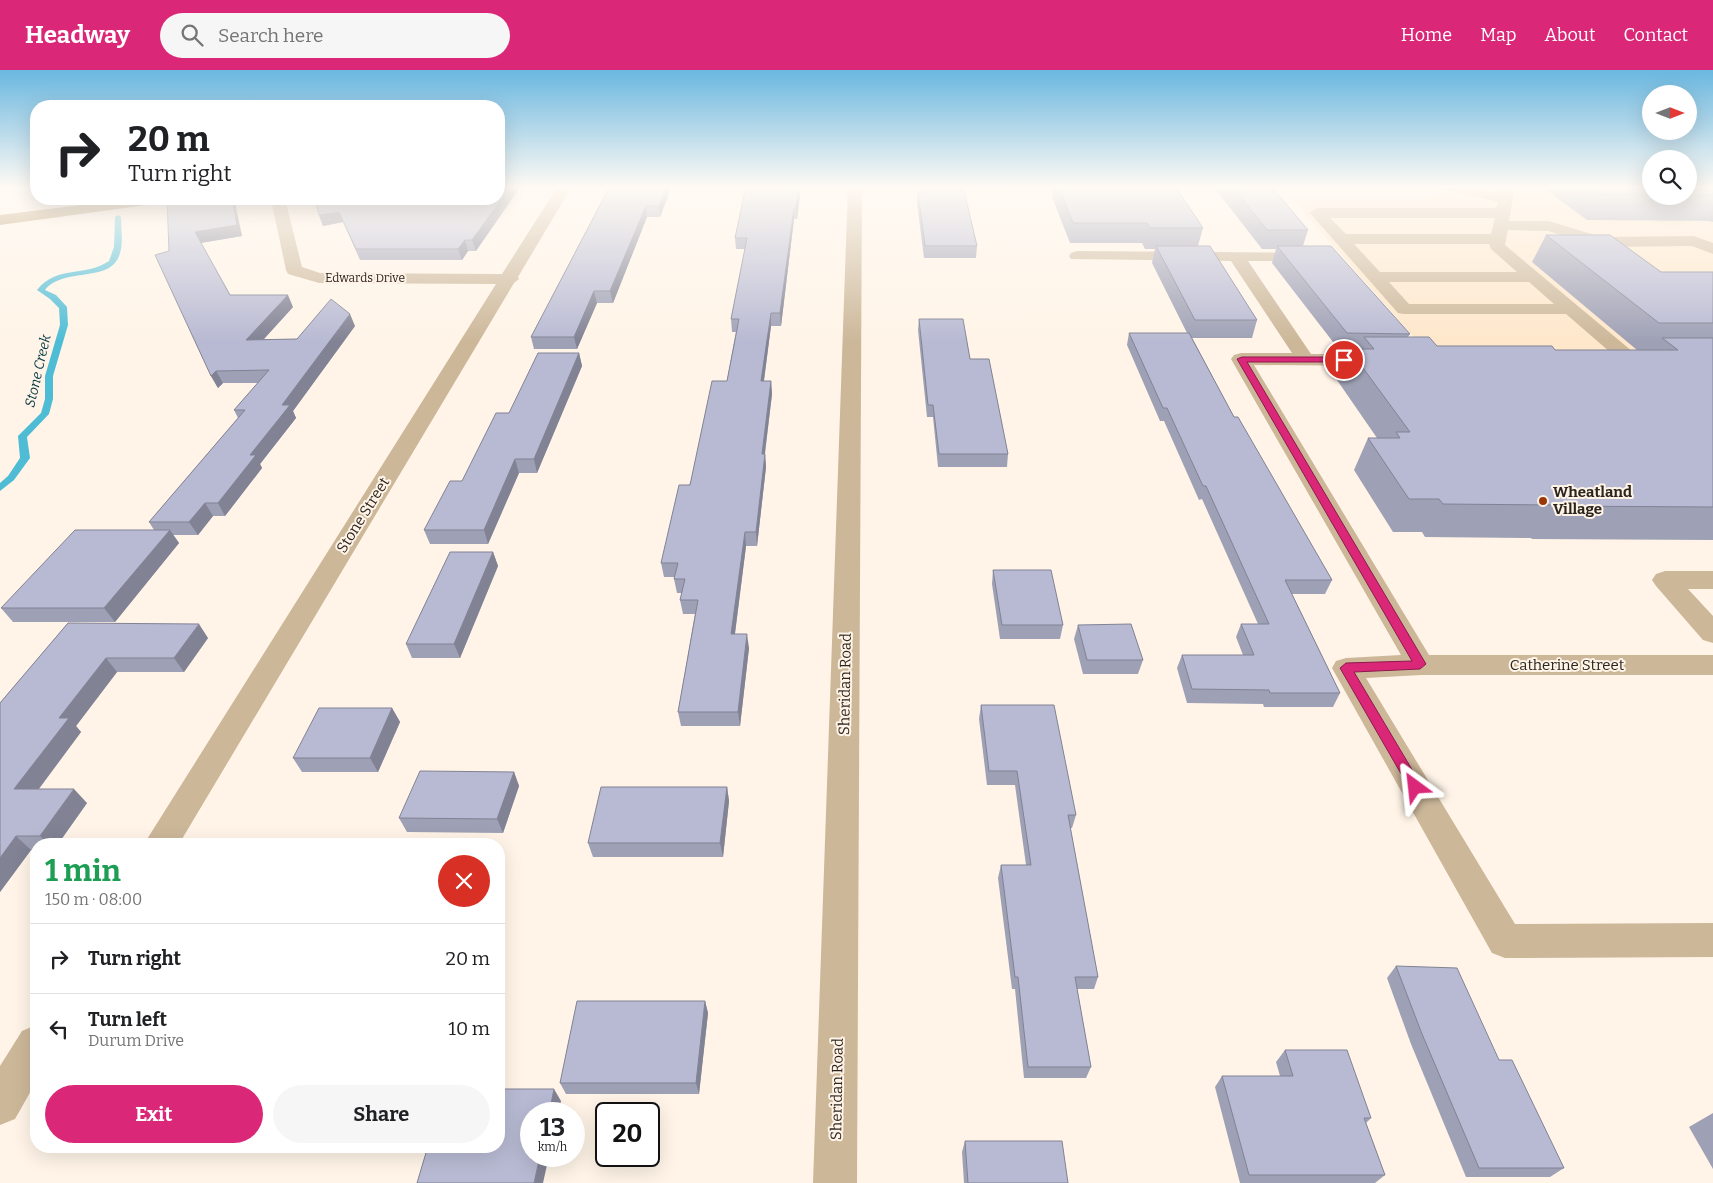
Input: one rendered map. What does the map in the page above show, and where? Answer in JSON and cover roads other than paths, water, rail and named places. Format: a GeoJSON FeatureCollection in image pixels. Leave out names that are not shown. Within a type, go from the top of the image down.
{"type":"FeatureCollection","features":[{"type":"Feature","properties":{"kind":"street","name":"Edwards Drive"},"geometry":{"type":"LineString","coordinates":[[287,238],[294,270],[319,278],[510,278]]}},
{"type":"Feature","properties":{"kind":"street","name":"Stone Street"},"geometry":{"type":"LineString","coordinates":[[165,838],[534,238]]}},
{"type":"Feature","properties":{"kind":"street","name":"Sheridan Road"},"geometry":{"type":"LineString","coordinates":[[836,1183],[854,238]]}},
{"type":"Feature","properties":{"kind":"street"},"geometry":{"type":"LineString","coordinates":[[1341,239],[1347,238]]}},
{"type":"Feature","properties":{"kind":"street"},"geometry":{"type":"LineString","coordinates":[[1498,238],[1496,246],[1571,309],[1641,361],[1603,361]]}},
{"type":"Feature","properties":{"kind":"street"},"geometry":{"type":"LineString","coordinates":[[1587,238],[1600,242],[1694,241],[1712,255]]}},
{"type":"Feature","properties":{"kind":"street"},"geometry":{"type":"LineString","coordinates":[[1341,239],[1404,309],[1571,309]]}},
{"type":"Feature","properties":{"kind":"street"},"geometry":{"type":"LineString","coordinates":[[1600,242],[1623,260]]}},
{"type":"Feature","properties":{"kind":"street"},"geometry":{"type":"LineString","coordinates":[[1077,256],[1357,256]]}},
{"type":"Feature","properties":{"kind":"street"},"geometry":{"type":"LineString","coordinates":[[1236,256],[1306,360]]}},
{"type":"Feature","properties":{"kind":"street"},"geometry":{"type":"LineString","coordinates":[[1375,277],[1533,277]]}},
{"type":"Feature","properties":{"kind":"street"},"geometry":{"type":"LineString","coordinates":[[1405,360],[1242,359],[1420,664]]}},
{"type":"Feature","properties":{"kind":"street"},"geometry":{"type":"LineString","coordinates":[[1713,580],[1665,580],[1713,633]]}},
{"type":"Feature","properties":{"kind":"street","name":"Catherine Street"},"geometry":{"type":"LineString","coordinates":[[1713,665],[1420,664],[1346,668],[1505,941],[1713,940]]}},
{"type":"Feature","properties":{"kind":"street"},"geometry":{"type":"LineString","coordinates":[[0,1104],[30,1055]]}},
{"type":"Feature","properties":{"kind":"waterway","name":"Stone Creek"},"geometry":{"type":"LineString","coordinates":[[0,488],[11,478],[25,458],[22,436],[45,414],[49,399],[49,376],[64,325],[63,307],[53,297],[41,290],[56,277],[96,270],[112,263],[116,256],[118,238]]}},
{"type":"Feature","properties":{"kind":"place","name":"Wheatland Village"},"geometry":{"type":"Point","coordinates":[1543,501]}}]}
